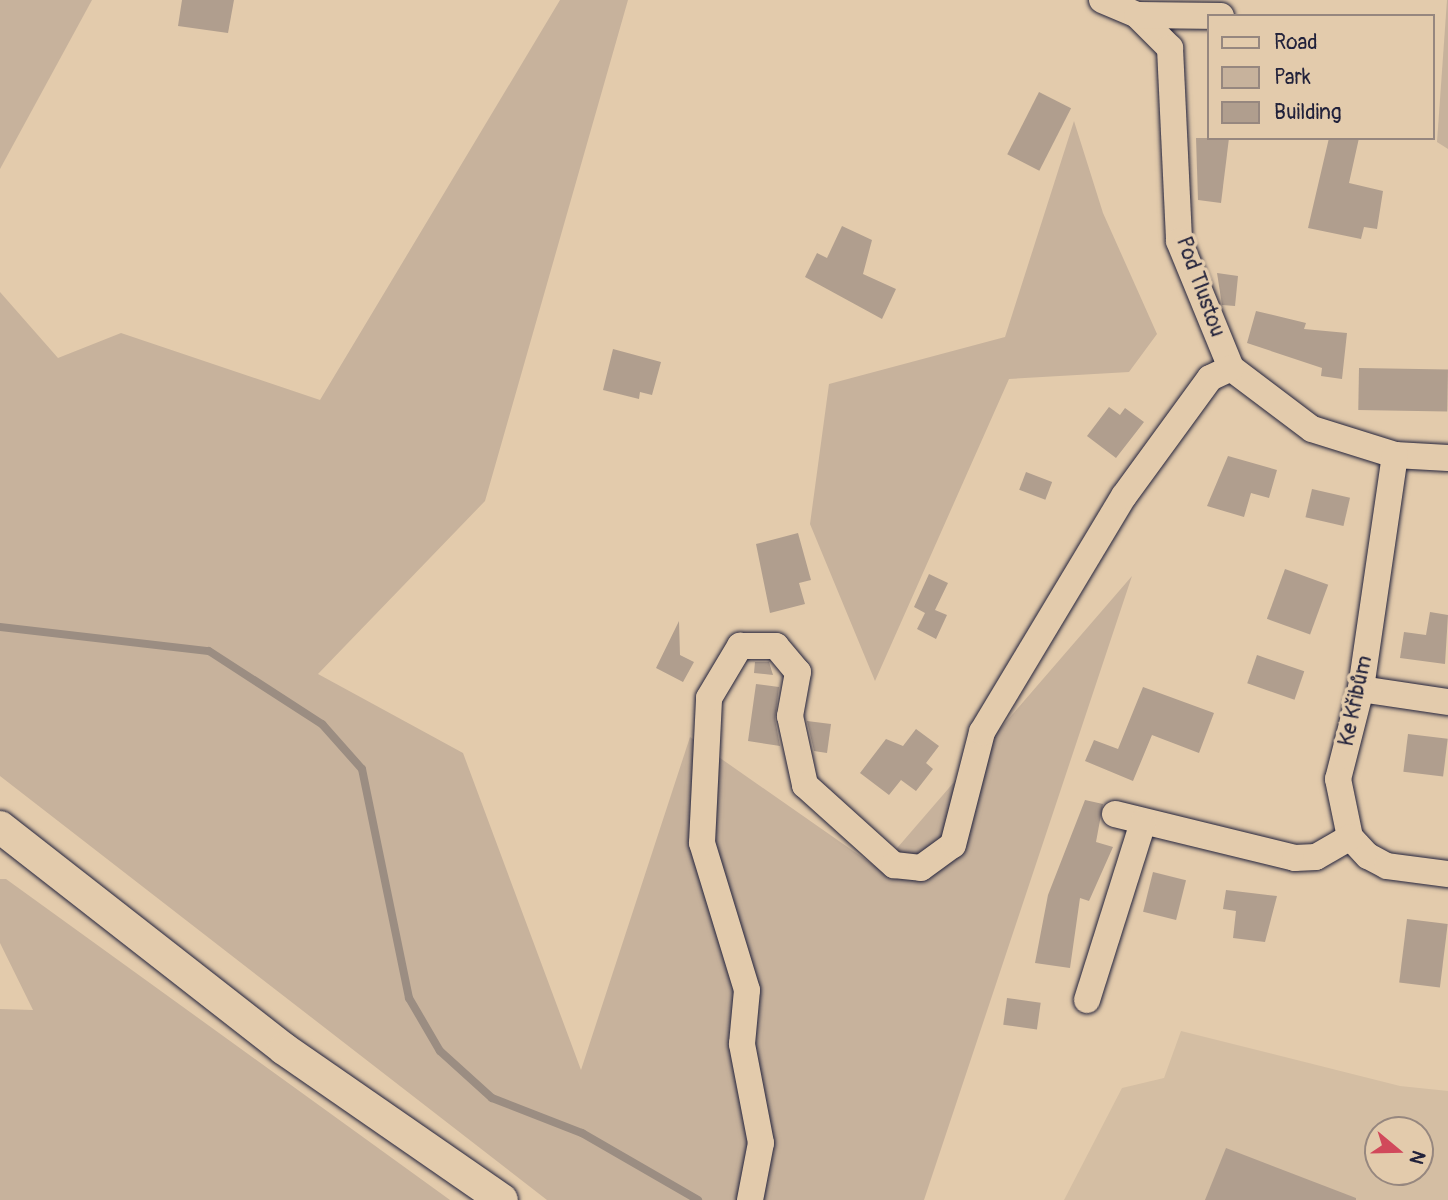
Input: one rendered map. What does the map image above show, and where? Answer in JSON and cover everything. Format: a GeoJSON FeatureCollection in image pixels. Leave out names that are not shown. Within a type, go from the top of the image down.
{"type":"FeatureCollection","features":[{"type":"Feature","properties":{"kind":"main road"},"geometry":{"type":"LineString","coordinates":[[0,827],[284,1049],[502,1200]]}},
{"type":"Feature","properties":{"kind":"street","name":"Pod Tlustou"},"geometry":{"type":"LineString","coordinates":[[1102,0],[1137,15],[1170,48],[1179,241],[1231,368]]}},
{"type":"Feature","properties":{"kind":"street"},"geometry":{"type":"LineString","coordinates":[[1137,15],[1206,16]]}},
{"type":"Feature","properties":{"kind":"street"},"geometry":{"type":"LineString","coordinates":[[750,1200],[761,1143],[742,1044],[747,990],[702,843],[709,698],[740,646],[776,646],[798,672],[790,716],[805,785],[894,865],[921,868],[953,845],[982,732],[1124,496],[1210,378],[1231,368],[1312,429],[1395,455],[1448,458]]}},
{"type":"Feature","properties":{"kind":"street","name":"Ke Křibům"},"geometry":{"type":"LineString","coordinates":[[1350,837],[1338,779],[1361,689],[1395,455]]}},
{"type":"Feature","properties":{"kind":"street"},"geometry":{"type":"LineString","coordinates":[[1361,689],[1448,702]]}},
{"type":"Feature","properties":{"kind":"street"},"geometry":{"type":"LineString","coordinates":[[1115,814],[1296,858],[1316,857],[1350,837],[1387,866],[1448,874]]}},
{"type":"Feature","properties":{"kind":"street"},"geometry":{"type":"LineString","coordinates":[[1087,1000],[1143,822]]}},
{"type":"Feature","properties":{"kind":"shaded area"},"geometry":{"type":"Polygon","coordinates":[[[1181,1031],[1400,1086],[1448,1091],[1448,1200],[1064,1200],[1122,1088],[1164,1078],[1181,1031]]]}},
{"type":"Feature","properties":{"kind":"green space"},"geometry":{"type":"Polygon","coordinates":[[[0,0],[92,0],[0,169],[0,0]]]}},
{"type":"Feature","properties":{"kind":"green space"},"geometry":{"type":"Polygon","coordinates":[[[560,0],[628,0],[485,501],[318,674],[463,753],[581,1070],[690,737],[879,869],[1132,576],[924,1200],[547,1200],[0,776],[0,292],[58,358],[121,333],[320,400],[560,0]]]}},
{"type":"Feature","properties":{"kind":"green space"},"geometry":{"type":"Polygon","coordinates":[[[1448,0],[1448,149],[1437,142],[1448,0]]]}},
{"type":"Feature","properties":{"kind":"green space"},"geometry":{"type":"Polygon","coordinates":[[[1074,121],[1103,213],[1157,334],[1129,372],[1009,379],[875,681],[810,524],[829,384],[1005,337],[1074,121]]]}},
{"type":"Feature","properties":{"kind":"green space"},"geometry":{"type":"Polygon","coordinates":[[[0,879],[6,879],[450,1200],[0,1200],[0,1009],[33,1010],[0,943],[0,879]]]}},
{"type":"Feature","properties":{"kind":"building"},"geometry":{"type":"Polygon","coordinates":[[[182,0],[234,0],[228,33],[178,26],[182,0]]]}},
{"type":"Feature","properties":{"kind":"building"},"geometry":{"type":"Polygon","coordinates":[[[1039,92],[1071,108],[1039,171],[1007,154],[1039,92]]]}},
{"type":"Feature","properties":{"kind":"building"},"geometry":{"type":"Polygon","coordinates":[[[1196,138],[1229,140],[1221,203],[1198,200],[1196,138]]]}},
{"type":"Feature","properties":{"kind":"building"},"geometry":{"type":"Polygon","coordinates":[[[1329,140],[1359,140],[1349,183],[1383,191],[1377,229],[1364,227],[1361,239],[1308,228],[1329,140]]]}},
{"type":"Feature","properties":{"kind":"building"},"geometry":{"type":"Polygon","coordinates":[[[842,226],[872,240],[863,274],[896,289],[882,319],[805,277],[817,253],[827,258],[842,226]]]}},
{"type":"Feature","properties":{"kind":"building"},"geometry":{"type":"Polygon","coordinates":[[[1217,273],[1238,276],[1235,306],[1222,305],[1217,273]]]}},
{"type":"Feature","properties":{"kind":"building"},"geometry":{"type":"Polygon","coordinates":[[[1256,311],[1306,323],[1304,329],[1347,333],[1342,379],[1321,376],[1322,368],[1247,343],[1256,311]]]}},
{"type":"Feature","properties":{"kind":"building"},"geometry":{"type":"Polygon","coordinates":[[[613,349],[661,362],[652,395],[640,392],[639,399],[603,390],[613,349]]]}},
{"type":"Feature","properties":{"kind":"building"},"geometry":{"type":"Polygon","coordinates":[[[1359,368],[1448,370],[1447,412],[1358,410],[1359,368]]]}},
{"type":"Feature","properties":{"kind":"building"},"geometry":{"type":"Polygon","coordinates":[[[1109,407],[1120,415],[1125,408],[1144,422],[1116,458],[1087,436],[1109,407]]]}},
{"type":"Feature","properties":{"kind":"building"},"geometry":{"type":"Polygon","coordinates":[[[1228,456],[1277,470],[1269,498],[1251,493],[1244,517],[1207,506],[1228,456]]]}},
{"type":"Feature","properties":{"kind":"building"},"geometry":{"type":"Polygon","coordinates":[[[1026,472],[1052,482],[1045,500],[1019,490],[1026,472]]]}},
{"type":"Feature","properties":{"kind":"building"},"geometry":{"type":"Polygon","coordinates":[[[1312,489],[1350,498],[1343,526],[1305,517],[1312,489]]]}},
{"type":"Feature","properties":{"kind":"building"},"geometry":{"type":"Polygon","coordinates":[[[798,533],[811,580],[799,583],[805,604],[770,613],[756,544],[798,533]]]}},
{"type":"Feature","properties":{"kind":"building"},"geometry":{"type":"Polygon","coordinates":[[[1285,569],[1328,585],[1310,635],[1267,619],[1285,569]]]}},
{"type":"Feature","properties":{"kind":"building"},"geometry":{"type":"Polygon","coordinates":[[[929,574],[948,583],[935,610],[947,615],[936,639],[917,629],[925,613],[914,607],[929,574]]]}},
{"type":"Feature","properties":{"kind":"building"},"geometry":{"type":"Polygon","coordinates":[[[1430,612],[1448,615],[1445,664],[1400,658],[1404,632],[1426,635],[1430,612]]]}},
{"type":"Feature","properties":{"kind":"building"},"geometry":{"type":"Polygon","coordinates":[[[679,621],[680,655],[694,662],[683,682],[656,668],[679,621]]]}},
{"type":"Feature","properties":{"kind":"building"},"geometry":{"type":"Polygon","coordinates":[[[1257,655],[1304,671],[1295,700],[1247,683],[1257,655]]]}},
{"type":"Feature","properties":{"kind":"building"},"geometry":{"type":"Polygon","coordinates":[[[755,662],[769,662],[773,675],[754,673],[755,662]]]}},
{"type":"Feature","properties":{"kind":"building"},"geometry":{"type":"Polygon","coordinates":[[[756,684],[779,687],[775,719],[780,746],[748,741],[756,684]]]}},
{"type":"Feature","properties":{"kind":"building"},"geometry":{"type":"Polygon","coordinates":[[[1143,687],[1214,713],[1199,753],[1152,735],[1133,781],[1085,761],[1094,740],[1118,749],[1143,687]]]}},
{"type":"Feature","properties":{"kind":"building"},"geometry":{"type":"Polygon","coordinates":[[[807,721],[831,724],[827,753],[814,751],[807,721]]]}},
{"type":"Feature","properties":{"kind":"building"},"geometry":{"type":"Polygon","coordinates":[[[916,729],[939,746],[926,763],[933,769],[916,791],[901,780],[889,795],[860,773],[886,739],[903,746],[916,729]]]}},
{"type":"Feature","properties":{"kind":"building"},"geometry":{"type":"Polygon","coordinates":[[[1408,734],[1448,739],[1443,777],[1403,772],[1408,734]]]}},
{"type":"Feature","properties":{"kind":"building"},"geometry":{"type":"Polygon","coordinates":[[[1085,800],[1103,804],[1096,842],[1113,847],[1089,901],[1080,898],[1070,968],[1035,963],[1048,895],[1085,800]]]}},
{"type":"Feature","properties":{"kind":"building"},"geometry":{"type":"Polygon","coordinates":[[[1153,872],[1186,880],[1176,920],[1143,912],[1153,872]]]}},
{"type":"Feature","properties":{"kind":"building"},"geometry":{"type":"Polygon","coordinates":[[[1226,890],[1277,896],[1265,942],[1233,938],[1236,911],[1223,909],[1226,890]]]}},
{"type":"Feature","properties":{"kind":"building"},"geometry":{"type":"Polygon","coordinates":[[[1407,919],[1448,924],[1440,988],[1399,983],[1407,919]]]}},
{"type":"Feature","properties":{"kind":"building"},"geometry":{"type":"Polygon","coordinates":[[[1007,998],[1041,1003],[1037,1029],[1003,1025],[1007,998]]]}},
{"type":"Feature","properties":{"kind":"building"},"geometry":{"type":"Polygon","coordinates":[[[1226,1148],[1356,1198],[1356,1200],[1205,1200],[1226,1148]]]}},
{"type":"Feature","properties":{"kind":"waterway"},"geometry":{"type":"LineString","coordinates":[[0,627],[209,651],[322,724],[362,769],[409,998],[440,1051],[492,1098],[582,1133],[698,1200]]}}]}
